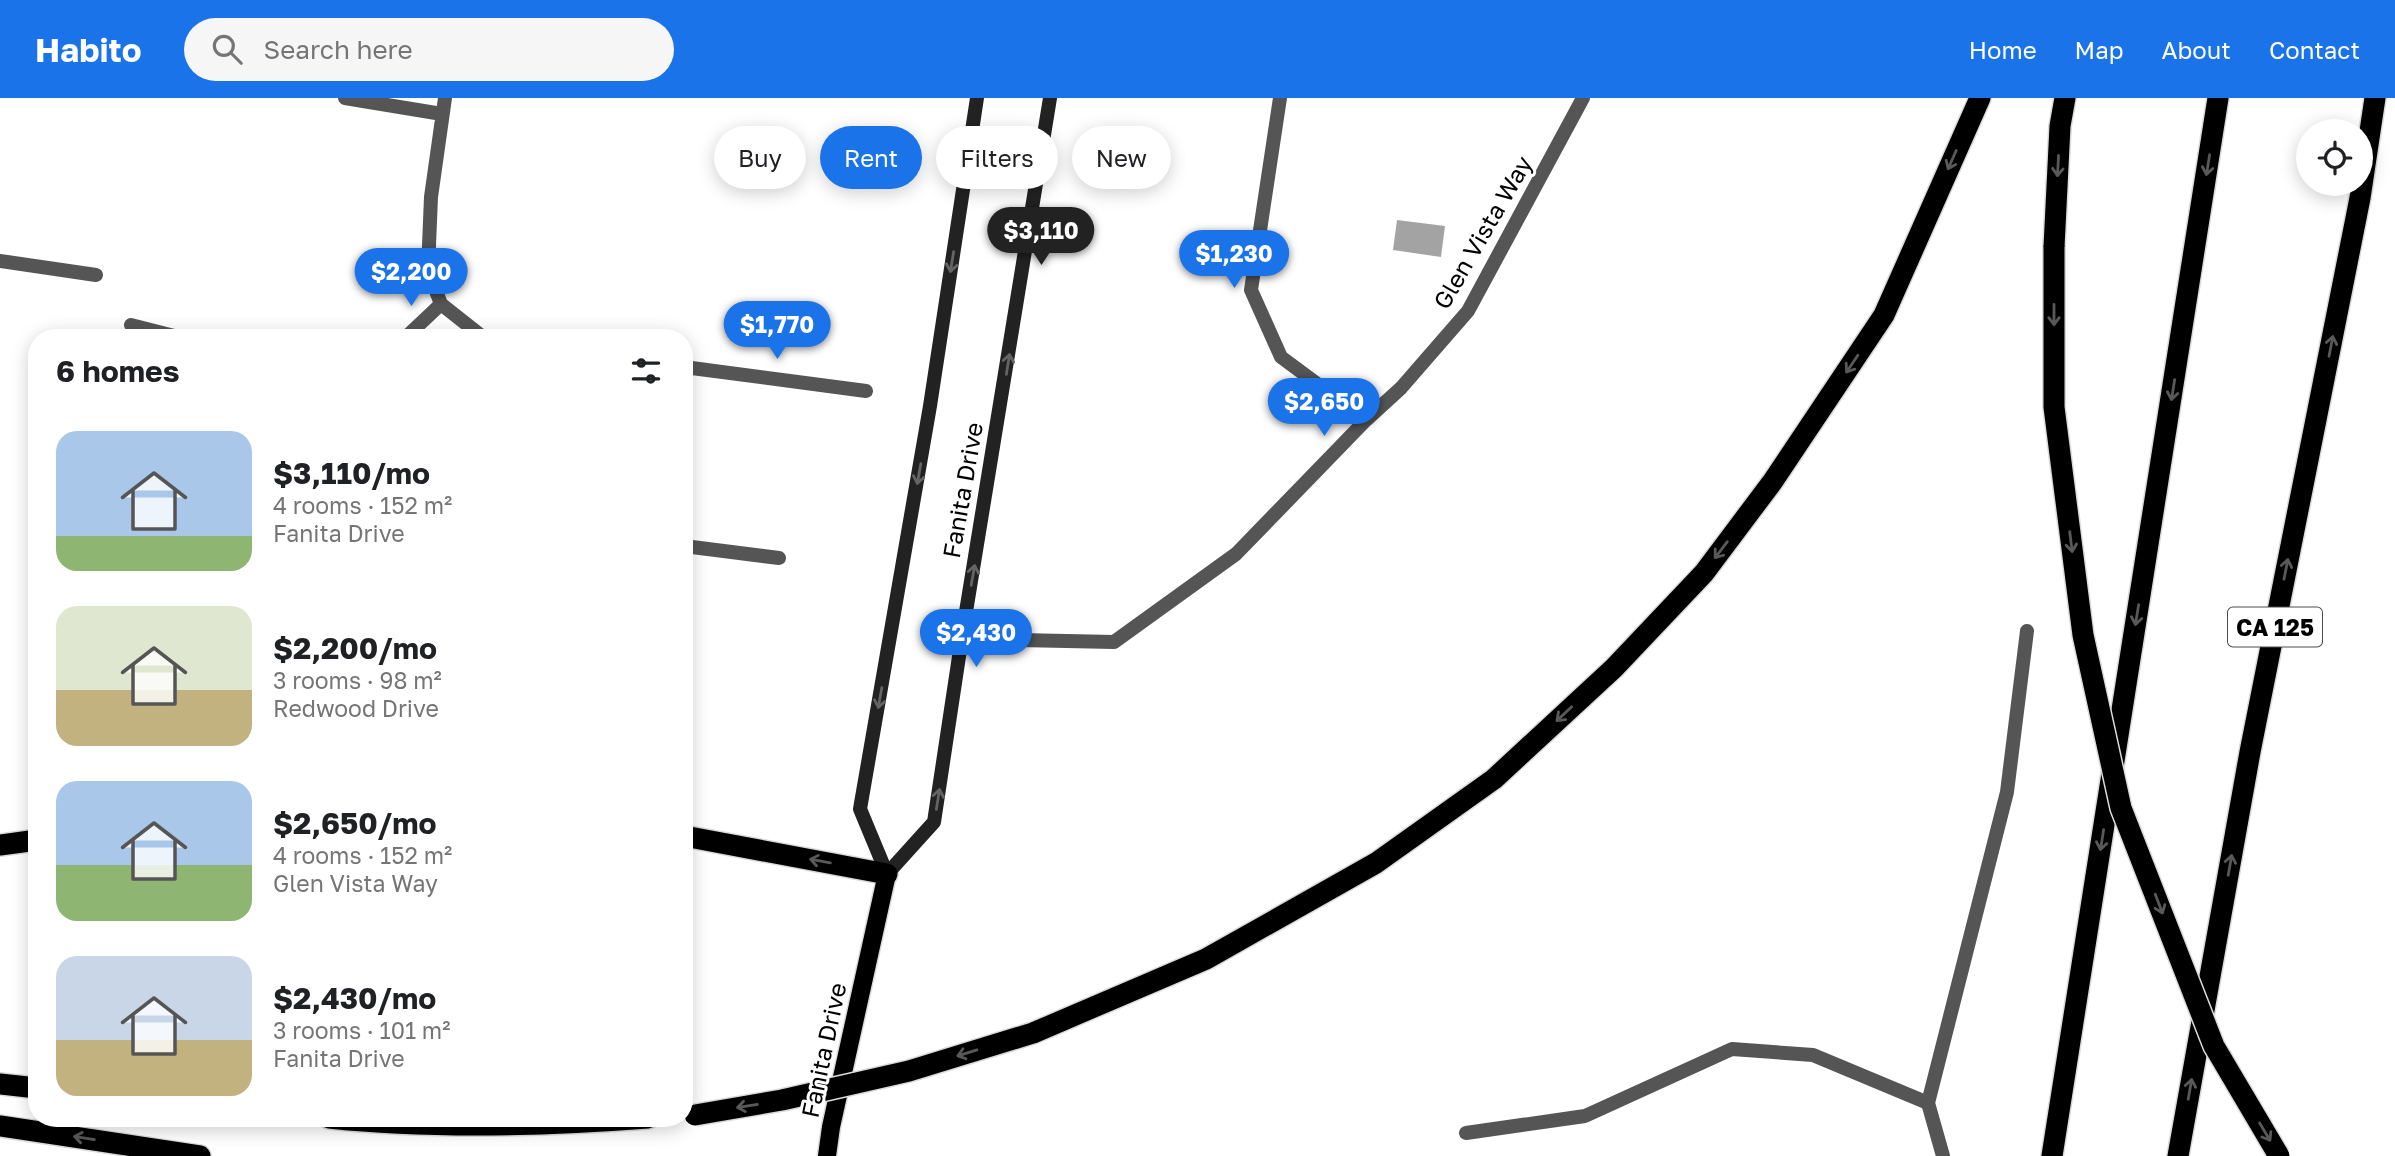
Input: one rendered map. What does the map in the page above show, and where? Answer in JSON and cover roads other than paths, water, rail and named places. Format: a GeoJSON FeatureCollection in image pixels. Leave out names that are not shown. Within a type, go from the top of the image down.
{"type":"FeatureCollection","features":[{"type":"Feature","properties":{"kind":"highway"},"geometry":{"type":"LineString","coordinates":[[693,1114],[782,1101],[909,1071],[1033,1033],[1206,960],[1376,863],[1494,779],[1614,668],[1704,573],[1773,481],[1884,315],[1980,98]]}},
{"type":"Feature","properties":{"kind":"highway"},"geometry":{"type":"LineString","coordinates":[[2064,98],[2060,126],[2054,247],[2054,407],[2083,635],[2121,808],[2214,1046],[2279,1156]]}},
{"type":"Feature","properties":{"kind":"highway"},"geometry":{"type":"LineString","coordinates":[[2052,1156],[2218,98]]}},
{"type":"Feature","properties":{"kind":"highway","name":"CA 125"},"geometry":{"type":"LineString","coordinates":[[2180,1156],[2250,752],[2360,198],[2375,98]]}},
{"type":"Feature","properties":{"kind":"highway"},"geometry":{"type":"LineString","coordinates":[[693,838],[887,873]]}},
{"type":"Feature","properties":{"kind":"highway"},"geometry":{"type":"LineString","coordinates":[[0,845],[28,841]]}},
{"type":"Feature","properties":{"kind":"highway"},"geometry":{"type":"LineString","coordinates":[[0,1084],[28,1087]]}},
{"type":"Feature","properties":{"kind":"highway"},"geometry":{"type":"LineString","coordinates":[[0,1126],[200,1156]]}},
{"type":"Feature","properties":{"kind":"main road","name":"Fanita Drive"},"geometry":{"type":"LineString","coordinates":[[887,873],[860,809],[930,406],[977,98]]}},
{"type":"Feature","properties":{"kind":"main road","name":"Fanita Drive"},"geometry":{"type":"LineString","coordinates":[[827,1156],[831,1127],[887,873],[934,822],[1050,98]]}},
{"type":"Feature","properties":{"kind":"street"},"geometry":{"type":"LineString","coordinates":[[345,98],[442,114]]}},
{"type":"Feature","properties":{"kind":"street"},"geometry":{"type":"LineString","coordinates":[[445,98],[431,197],[428,270],[442,304],[473,329]]}},
{"type":"Feature","properties":{"kind":"street"},"geometry":{"type":"LineString","coordinates":[[1280,98],[1251,290],[1281,358],[1366,420]]}},
{"type":"Feature","properties":{"kind":"street","name":"Glen Vista Way"},"geometry":{"type":"LineString","coordinates":[[963,630],[1019,640],[1114,642],[1236,554],[1366,420],[1401,388],[1468,311],[1583,98]]}},
{"type":"Feature","properties":{"kind":"street"},"geometry":{"type":"LineString","coordinates":[[0,261],[96,275]]}},
{"type":"Feature","properties":{"kind":"street"},"geometry":{"type":"LineString","coordinates":[[415,329],[442,304]]}},
{"type":"Feature","properties":{"kind":"street"},"geometry":{"type":"LineString","coordinates":[[131,325],[147,329]]}},
{"type":"Feature","properties":{"kind":"street"},"geometry":{"type":"LineString","coordinates":[[693,368],[866,391]]}},
{"type":"Feature","properties":{"kind":"street"},"geometry":{"type":"LineString","coordinates":[[693,547],[779,558]]}},
{"type":"Feature","properties":{"kind":"street"},"geometry":{"type":"LineString","coordinates":[[1942,1156],[1928,1103],[2007,792],[2027,631]]}},
{"type":"Feature","properties":{"kind":"street"},"geometry":{"type":"LineString","coordinates":[[1466,1133],[1585,1116],[1732,1049],[1813,1055],[1928,1103]]}}]}
